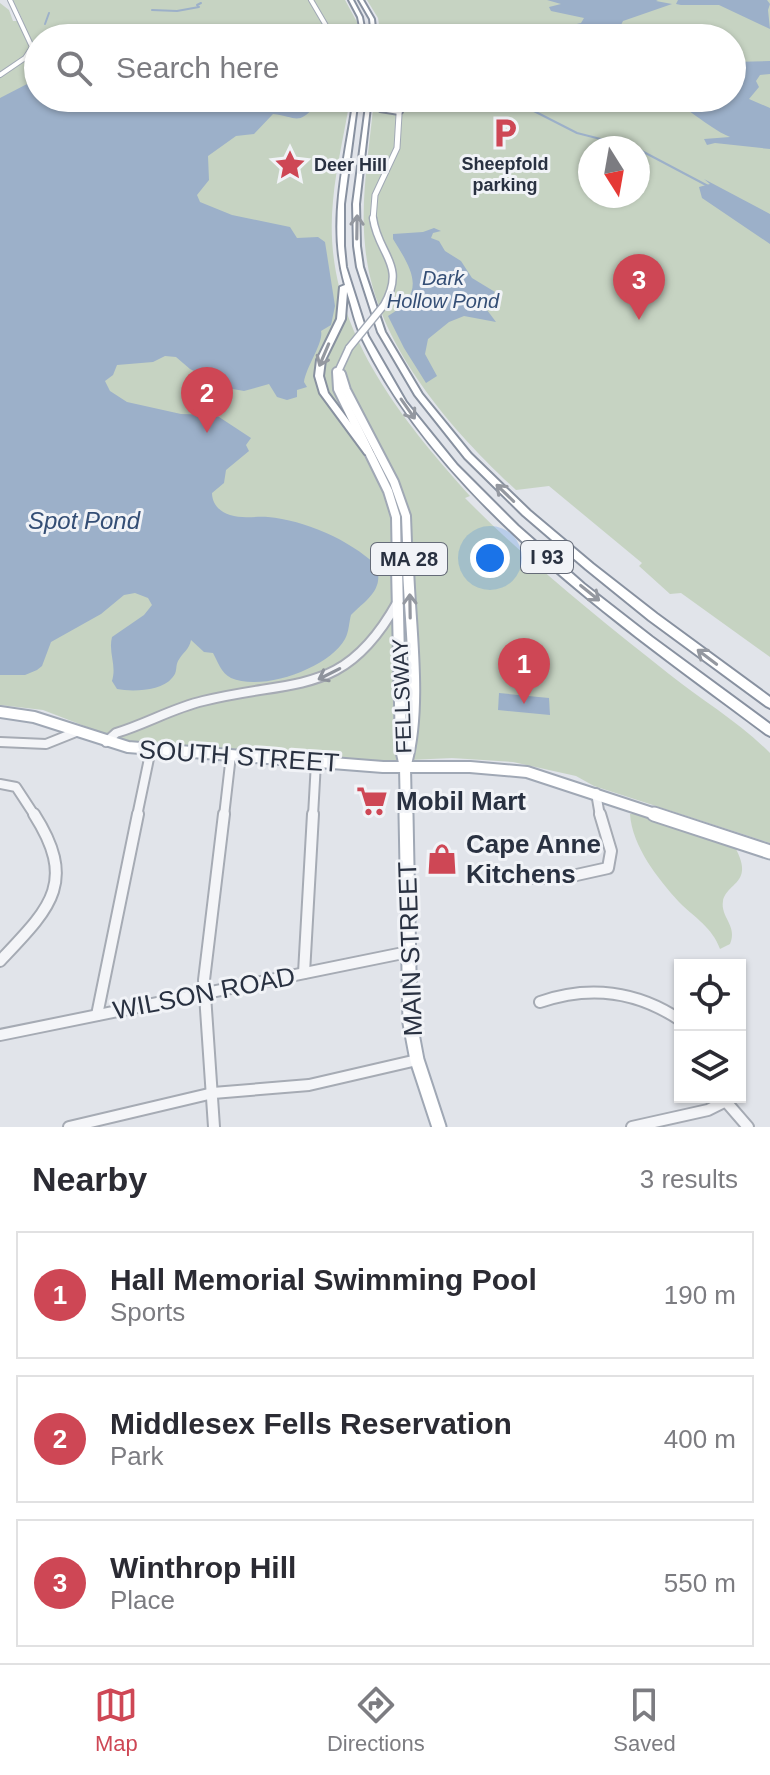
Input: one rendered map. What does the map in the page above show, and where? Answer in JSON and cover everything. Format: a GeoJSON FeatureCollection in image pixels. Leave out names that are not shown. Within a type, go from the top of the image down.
{"type":"FeatureCollection","features":[{"type":"Feature","properties":{"kind":"highway"},"geometry":{"type":"LineString","coordinates":[[351,0],[361,24]]}},
{"type":"Feature","properties":{"kind":"highway"},"geometry":{"type":"LineString","coordinates":[[361,0],[373,24]]}},
{"type":"Feature","properties":{"kind":"highway","name":"I 93"},"geometry":{"type":"LineString","coordinates":[[354,112],[340,225],[346,282],[359,324],[388,380],[425,432],[475,490],[582,587],[770,731]]}},
{"type":"Feature","properties":{"kind":"highway","name":"I 93"},"geometry":{"type":"LineString","coordinates":[[368,112],[356,222],[357,250],[373,312],[406,375],[462,448],[532,519],[610,584],[770,703]]}},
{"type":"Feature","properties":{"kind":"highway"},"geometry":{"type":"LineString","coordinates":[[346,282],[341,319],[321,360],[319,376],[324,393],[368,452]]}},
{"type":"Feature","properties":{"kind":"main road"},"geometry":{"type":"LineString","coordinates":[[10,0],[18,23]]}},
{"type":"Feature","properties":{"kind":"main road"},"geometry":{"type":"LineString","coordinates":[[311,0],[325,24]]}},
{"type":"Feature","properties":{"kind":"main road"},"geometry":{"type":"LineString","coordinates":[[3,4],[12,11],[24,31]]}},
{"type":"Feature","properties":{"kind":"main road"},"geometry":{"type":"LineString","coordinates":[[0,73],[24,59]]}},
{"type":"Feature","properties":{"kind":"main road"},"geometry":{"type":"LineString","coordinates":[[340,366],[349,348],[395,288],[396,276],[376,229],[373,207],[378,184],[396,149],[399,112]]}},
{"type":"Feature","properties":{"kind":"main road","name":"FELLSWAY"},"geometry":{"type":"LineString","coordinates":[[340,366],[336,375],[339,391],[395,511],[401,749],[405,767]]}},
{"type":"Feature","properties":{"kind":"main road","name":"FELLSWAY"},"geometry":{"type":"LineString","coordinates":[[340,366],[346,390],[397,488],[407,524],[413,702],[411,746],[405,767]]}},
{"type":"Feature","properties":{"kind":"main road","name":"SOUTH STREET"},"geometry":{"type":"LineString","coordinates":[[0,712],[39,717],[105,743],[151,749],[316,762],[511,770],[547,777],[770,852]]}},
{"type":"Feature","properties":{"kind":"main road","name":"MAIN STREET"},"geometry":{"type":"LineString","coordinates":[[405,767],[410,1023],[417,1060],[439,1127]]}},
{"type":"Feature","properties":{"kind":"street"},"geometry":{"type":"LineString","coordinates":[[105,743],[115,734],[193,704],[285,689],[323,678],[349,662],[371,641],[392,614],[399,597]]}},
{"type":"Feature","properties":{"kind":"street"},"geometry":{"type":"LineString","coordinates":[[0,742],[46,744],[76,732]]}},
{"type":"Feature","properties":{"kind":"street"},"geometry":{"type":"LineString","coordinates":[[97,1015],[151,749]]}},
{"type":"Feature","properties":{"kind":"street"},"geometry":{"type":"LineString","coordinates":[[214,1127],[204,993],[231,755]]}},
{"type":"Feature","properties":{"kind":"street"},"geometry":{"type":"LineString","coordinates":[[304,973],[316,762]]}},
{"type":"Feature","properties":{"kind":"street"},"geometry":{"type":"LineString","coordinates":[[0,784],[16,787],[51,845],[57,863],[45,910],[0,961]]}},
{"type":"Feature","properties":{"kind":"street"},"geometry":{"type":"LineString","coordinates":[[497,877],[563,878],[608,868],[612,857],[596,810],[596,793]]}},
{"type":"Feature","properties":{"kind":"street","name":"WILSON ROAD"},"geometry":{"type":"LineString","coordinates":[[0,1035],[408,952]]}},
{"type":"Feature","properties":{"kind":"street"},"geometry":{"type":"LineString","coordinates":[[540,1002],[561,994],[633,995],[659,1005],[674,1016]]}},
{"type":"Feature","properties":{"kind":"street"},"geometry":{"type":"LineString","coordinates":[[69,1127],[211,1094],[313,1085],[417,1060]]}},
{"type":"Feature","properties":{"kind":"street"},"geometry":{"type":"LineString","coordinates":[[632,1127],[708,1110],[718,1103]]}},
{"type":"Feature","properties":{"kind":"street"},"geometry":{"type":"LineString","coordinates":[[727,1103],[748,1127]]}},
{"type":"Feature","properties":{"kind":"green space"},"geometry":{"type":"Polygon","coordinates":[[[13,0],[345,0],[357,24],[24,24],[24,112],[348,112],[334,188],[332,244],[339,285],[351,324],[369,362],[415,431],[470,496],[465,498],[489,522],[590,611],[746,731],[770,753],[770,843],[594,786],[576,776],[513,762],[452,758],[387,761],[126,742],[43,710],[0,705],[0,3],[9,10],[13,21],[23,21],[13,0]]]}},
{"type":"Feature","properties":{"kind":"green space"},"geometry":{"type":"Polygon","coordinates":[[[367,0],[770,0],[770,657],[681,593],[670,594],[639,566],[642,563],[549,486],[516,490],[465,439],[418,380],[382,315],[371,281],[364,227],[373,112],[746,112],[746,24],[379,24],[367,0]]]}},
{"type":"Feature","properties":{"kind":"green space"},"geometry":{"type":"Polygon","coordinates":[[[630,814],[638,814],[736,849],[741,861],[741,876],[723,901],[732,932],[730,944],[720,949],[708,929],[663,883],[641,850],[630,814]]]}},
{"type":"Feature","properties":{"kind":"water"},"geometry":{"type":"Polygon","coordinates":[[[547,0],[658,0],[672,4],[622,24],[577,24],[584,18],[551,11],[549,7],[561,4],[547,0]]]}},
{"type":"Feature","properties":{"kind":"water"},"geometry":{"type":"Polygon","coordinates":[[[678,0],[767,0],[770,4],[770,29],[719,5],[681,5],[676,4],[678,0]]]}},
{"type":"Feature","properties":{"kind":"water"},"geometry":{"type":"Polygon","coordinates":[[[770,61],[770,74],[760,75],[756,81],[759,87],[749,99],[770,108],[770,149],[715,143],[707,145],[704,139],[730,137],[690,112],[746,112],[746,62],[770,61]]]}},
{"type":"Feature","properties":{"kind":"water","name":"Spot Pond"},"geometry":{"type":"Polygon","coordinates":[[[24,86],[24,112],[310,112],[300,118],[273,114],[254,134],[236,136],[208,156],[209,180],[197,195],[200,202],[232,215],[290,227],[297,238],[318,237],[325,242],[335,306],[331,325],[321,331],[320,342],[305,376],[307,387],[297,390],[297,397],[287,400],[277,397],[269,384],[244,391],[227,388],[190,369],[176,357],[165,356],[153,362],[117,365],[113,375],[105,381],[110,391],[127,402],[181,414],[216,415],[251,438],[246,445],[249,451],[226,470],[224,483],[212,493],[215,504],[223,512],[239,517],[282,519],[311,527],[353,547],[376,565],[376,588],[351,615],[345,639],[337,650],[310,668],[276,679],[244,682],[228,676],[213,653],[204,652],[191,640],[178,661],[174,676],[161,686],[146,690],[117,689],[112,681],[112,637],[144,615],[152,605],[148,598],[135,593],[124,595],[101,614],[51,642],[42,666],[37,670],[25,675],[0,675],[0,98],[24,86]]]}},
{"type":"Feature","properties":{"kind":"water"},"geometry":{"type":"Polygon","coordinates":[[[704,179],[770,214],[770,244],[702,198],[699,187],[710,184],[704,179]]]}},
{"type":"Feature","properties":{"kind":"water","name":"Dark Hollow Pond"},"geometry":{"type":"Polygon","coordinates":[[[434,228],[441,231],[433,233],[431,238],[439,241],[445,251],[461,261],[472,278],[495,292],[484,306],[496,322],[464,316],[449,322],[428,339],[425,354],[437,376],[426,383],[388,316],[408,299],[413,281],[393,234],[434,228]]]}},
{"type":"Feature","properties":{"kind":"water"},"geometry":{"type":"Polygon","coordinates":[[[499,693],[549,698],[550,715],[498,710],[499,693]]]}},
{"type":"Feature","properties":{"kind":"waterway"},"geometry":{"type":"LineString","coordinates":[[152,10],[177,11],[199,7],[197,5],[201,3]]}},
{"type":"Feature","properties":{"kind":"waterway"},"geometry":{"type":"LineString","coordinates":[[45,24],[49,13]]}},
{"type":"Feature","properties":{"kind":"waterway"},"geometry":{"type":"LineString","coordinates":[[536,112],[589,136]]}},
{"type":"Feature","properties":{"kind":"waterway"},"geometry":{"type":"LineString","coordinates":[[650,155],[708,186]]}},
{"type":"Feature","properties":{"kind":"place","name":"Sheepfold parking"},"geometry":{"type":"Point","coordinates":[505,133]}},
{"type":"Feature","properties":{"kind":"place","name":"Deer Hill"},"geometry":{"type":"Point","coordinates":[290,165]}},
{"type":"Feature","properties":{"kind":"place","name":"Winthrop Hill"},"geometry":{"type":"Point","coordinates":[639,320]}},
{"type":"Feature","properties":{"kind":"place","name":"Middlesex Fells Reservation"},"geometry":{"type":"Point","coordinates":[207,433]}},
{"type":"Feature","properties":{"kind":"place","name":"Hall Memorial Swimming Pool"},"geometry":{"type":"Point","coordinates":[524,704]}},
{"type":"Feature","properties":{"kind":"place","name":"Mobil Mart"},"geometry":{"type":"Point","coordinates":[372,801]}},
{"type":"Feature","properties":{"kind":"place","name":"Cape Anne Kitchens"},"geometry":{"type":"Point","coordinates":[442,859]}}]}
